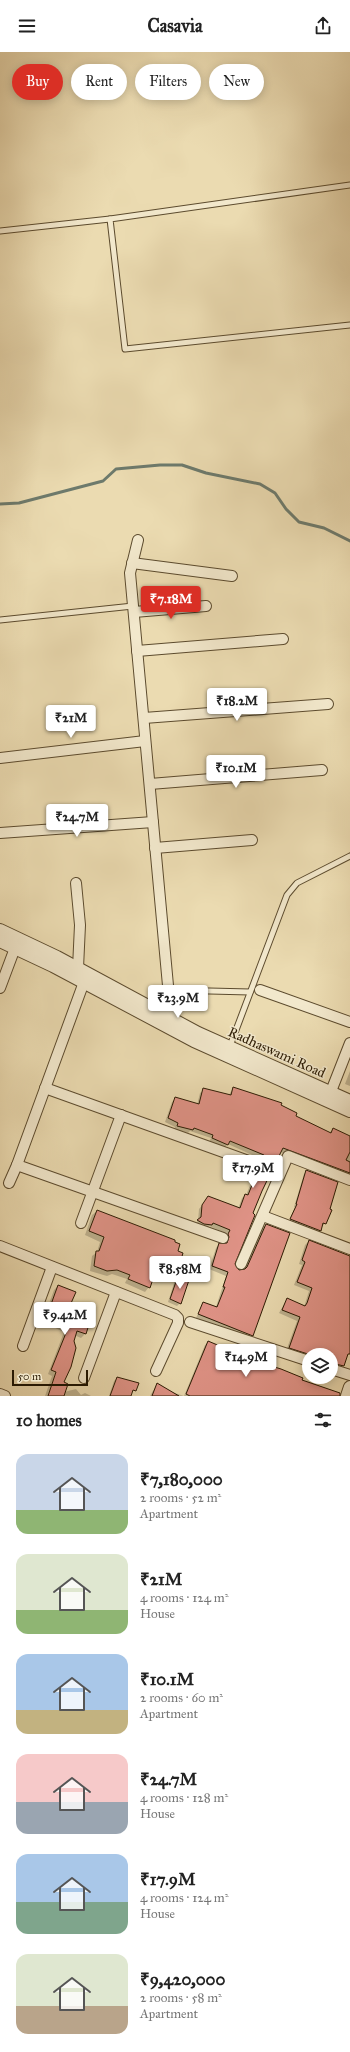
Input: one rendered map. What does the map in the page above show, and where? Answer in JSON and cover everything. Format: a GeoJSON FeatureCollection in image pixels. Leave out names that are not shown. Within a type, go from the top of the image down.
{"type":"FeatureCollection","features":[{"type":"Feature","properties":{"kind":"street"},"geometry":{"type":"LineString","coordinates":[[138,540],[130,573],[171,1018]]}},
{"type":"Feature","properties":{"kind":"street"},"geometry":{"type":"LineString","coordinates":[[132,563],[232,576]]}},
{"type":"Feature","properties":{"kind":"street"},"geometry":{"type":"LineString","coordinates":[[133,609],[206,606]]}},
{"type":"Feature","properties":{"kind":"street"},"geometry":{"type":"LineString","coordinates":[[137,651],[283,639]]}},
{"type":"Feature","properties":{"kind":"street"},"geometry":{"type":"LineString","coordinates":[[144,718],[328,704]]}},
{"type":"Feature","properties":{"kind":"street"},"geometry":{"type":"LineString","coordinates":[[0,758],[146,741]]}},
{"type":"Feature","properties":{"kind":"street"},"geometry":{"type":"LineString","coordinates":[[150,784],[322,770]]}},
{"type":"Feature","properties":{"kind":"street"},"geometry":{"type":"LineString","coordinates":[[0,833],[153,822]]}},
{"type":"Feature","properties":{"kind":"street"},"geometry":{"type":"LineString","coordinates":[[156,848],[252,840]]}},
{"type":"Feature","properties":{"kind":"street"},"geometry":{"type":"LineString","coordinates":[[76,883],[80,925],[78,968]]}},
{"type":"Feature","properties":{"kind":"street","name":"Radhaswami Road"},"geometry":{"type":"LineString","coordinates":[[0,930],[78,968],[171,1018],[230,1046],[329,1097],[350,1111]]}},
{"type":"Feature","properties":{"kind":"street","name":"Radhaswami Road"},"geometry":{"type":"LineString","coordinates":[[0,941],[84,982],[194,1041],[329,1097],[350,1101]]}},
{"type":"Feature","properties":{"kind":"street"},"geometry":{"type":"LineString","coordinates":[[0,988],[15,948]]}},
{"type":"Feature","properties":{"kind":"street"},"geometry":{"type":"LineString","coordinates":[[9,1183],[17,1165],[84,982]]}},
{"type":"Feature","properties":{"kind":"street"},"geometry":{"type":"LineString","coordinates":[[255,991],[350,1022]]}},
{"type":"Feature","properties":{"kind":"street"},"geometry":{"type":"LineString","coordinates":[[329,1097],[350,1043]]}},
{"type":"Feature","properties":{"kind":"street"},"geometry":{"type":"LineString","coordinates":[[45,1088],[254,1163]]}},
{"type":"Feature","properties":{"kind":"street"},"geometry":{"type":"LineString","coordinates":[[81,1222],[121,1115]]}},
{"type":"Feature","properties":{"kind":"street"},"geometry":{"type":"LineString","coordinates":[[241,1264],[288,1156],[350,1180]]}},
{"type":"Feature","properties":{"kind":"street"},"geometry":{"type":"LineString","coordinates":[[17,1165],[223,1238]]}},
{"type":"Feature","properties":{"kind":"street"},"geometry":{"type":"LineString","coordinates":[[263,1216],[350,1249]]}},
{"type":"Feature","properties":{"kind":"street"},"geometry":{"type":"LineString","coordinates":[[0,1246],[175,1315],[178,1318],[178,1323],[156,1371]]}},
{"type":"Feature","properties":{"kind":"street"},"geometry":{"type":"LineString","coordinates":[[23,1346],[52,1267]]}},
{"type":"Feature","properties":{"kind":"street"},"geometry":{"type":"LineString","coordinates":[[84,1378],[116,1292]]}},
{"type":"Feature","properties":{"kind":"street"},"geometry":{"type":"LineString","coordinates":[[190,1322],[302,1359]]}},
{"type":"Feature","properties":{"kind":"street"},"geometry":{"type":"LineString","coordinates":[[338,1371],[350,1375]]}},
{"type":"Feature","properties":{"kind":"street"},"geometry":{"type":"LineString","coordinates":[[347,1396],[350,1387]]}},
{"type":"Feature","properties":{"kind":"street"},"geometry":{"type":"LineString","coordinates":[[0,1394],[5,1396]]}},
{"type":"Feature","properties":{"kind":"lane"},"geometry":{"type":"LineString","coordinates":[[0,231],[110,219],[350,185]]}},
{"type":"Feature","properties":{"kind":"lane"},"geometry":{"type":"LineString","coordinates":[[110,219],[125,349],[350,325]]}},
{"type":"Feature","properties":{"kind":"lane"},"geometry":{"type":"LineString","coordinates":[[0,620],[133,609]]}},
{"type":"Feature","properties":{"kind":"lane"},"geometry":{"type":"LineString","coordinates":[[230,1046],[255,991],[286,895],[297,883],[350,856]]}},
{"type":"Feature","properties":{"kind":"lane"},"geometry":{"type":"LineString","coordinates":[[169,990],[255,991]]}},
{"type":"Feature","properties":{"kind":"building"},"geometry":{"type":"Polygon","coordinates":[[[233,1087],[282,1103],[281,1105],[297,1113],[296,1116],[331,1133],[333,1128],[350,1136],[350,1152],[346,1160],[350,1162],[350,1173],[283,1148],[275,1164],[253,1213],[255,1215],[235,1264],[239,1270],[247,1267],[266,1224],[290,1233],[253,1336],[198,1314],[203,1302],[217,1307],[225,1287],[223,1287],[228,1272],[212,1266],[219,1243],[227,1243],[230,1230],[213,1223],[212,1225],[204,1224],[197,1220],[201,1217],[202,1205],[208,1196],[240,1208],[245,1194],[248,1195],[264,1155],[230,1141],[228,1145],[212,1138],[213,1135],[194,1128],[193,1130],[177,1126],[178,1123],[168,1118],[175,1097],[199,1104],[203,1088],[231,1095],[233,1087]]]}},
{"type":"Feature","properties":{"kind":"building"},"geometry":{"type":"Polygon","coordinates":[[[306,1170],[338,1182],[330,1209],[332,1210],[326,1224],[323,1223],[321,1231],[290,1219],[297,1204],[306,1170]]]}},
{"type":"Feature","properties":{"kind":"building"},"geometry":{"type":"Polygon","coordinates":[[[97,1210],[175,1240],[175,1242],[180,1244],[178,1251],[183,1253],[178,1270],[158,1264],[150,1288],[128,1279],[130,1275],[117,1270],[107,1271],[94,1266],[96,1251],[99,1251],[104,1237],[89,1231],[97,1210]]]}},
{"type":"Feature","properties":{"kind":"building"},"geometry":{"type":"Polygon","coordinates":[[[309,1240],[350,1256],[350,1354],[348,1354],[344,1366],[338,1365],[338,1348],[302,1348],[302,1352],[289,1348],[300,1317],[282,1310],[287,1298],[305,1306],[312,1288],[297,1282],[305,1262],[302,1260],[309,1240]]]}},
{"type":"Feature","properties":{"kind":"building"},"geometry":{"type":"Polygon","coordinates":[[[178,1276],[189,1280],[181,1304],[170,1299],[178,1276]]]}},
{"type":"Feature","properties":{"kind":"building"},"geometry":{"type":"Polygon","coordinates":[[[58,1285],[76,1292],[68,1310],[91,1318],[86,1334],[77,1331],[74,1341],[76,1348],[71,1367],[64,1382],[68,1384],[64,1396],[48,1396],[56,1372],[51,1370],[68,1328],[43,1317],[46,1308],[49,1310],[58,1285]]]}},
{"type":"Feature","properties":{"kind":"building"},"geometry":{"type":"Polygon","coordinates":[[[208,1341],[234,1352],[233,1354],[281,1369],[302,1378],[302,1384],[314,1384],[340,1393],[340,1396],[190,1396],[186,1394],[208,1341]]]}},
{"type":"Feature","properties":{"kind":"building"},"geometry":{"type":"Polygon","coordinates":[[[117,1377],[139,1383],[136,1391],[133,1390],[131,1396],[110,1396],[117,1377]]]}},
{"type":"Feature","properties":{"kind":"building"},"geometry":{"type":"Polygon","coordinates":[[[157,1383],[179,1396],[152,1396],[157,1383]]]}},
{"type":"Feature","properties":{"kind":"waterway"},"geometry":{"type":"LineString","coordinates":[[0,504],[19,503],[103,481],[116,469],[160,465],[182,465],[206,473],[260,484],[275,493],[286,509],[299,522],[324,528],[350,541]]}}]}
